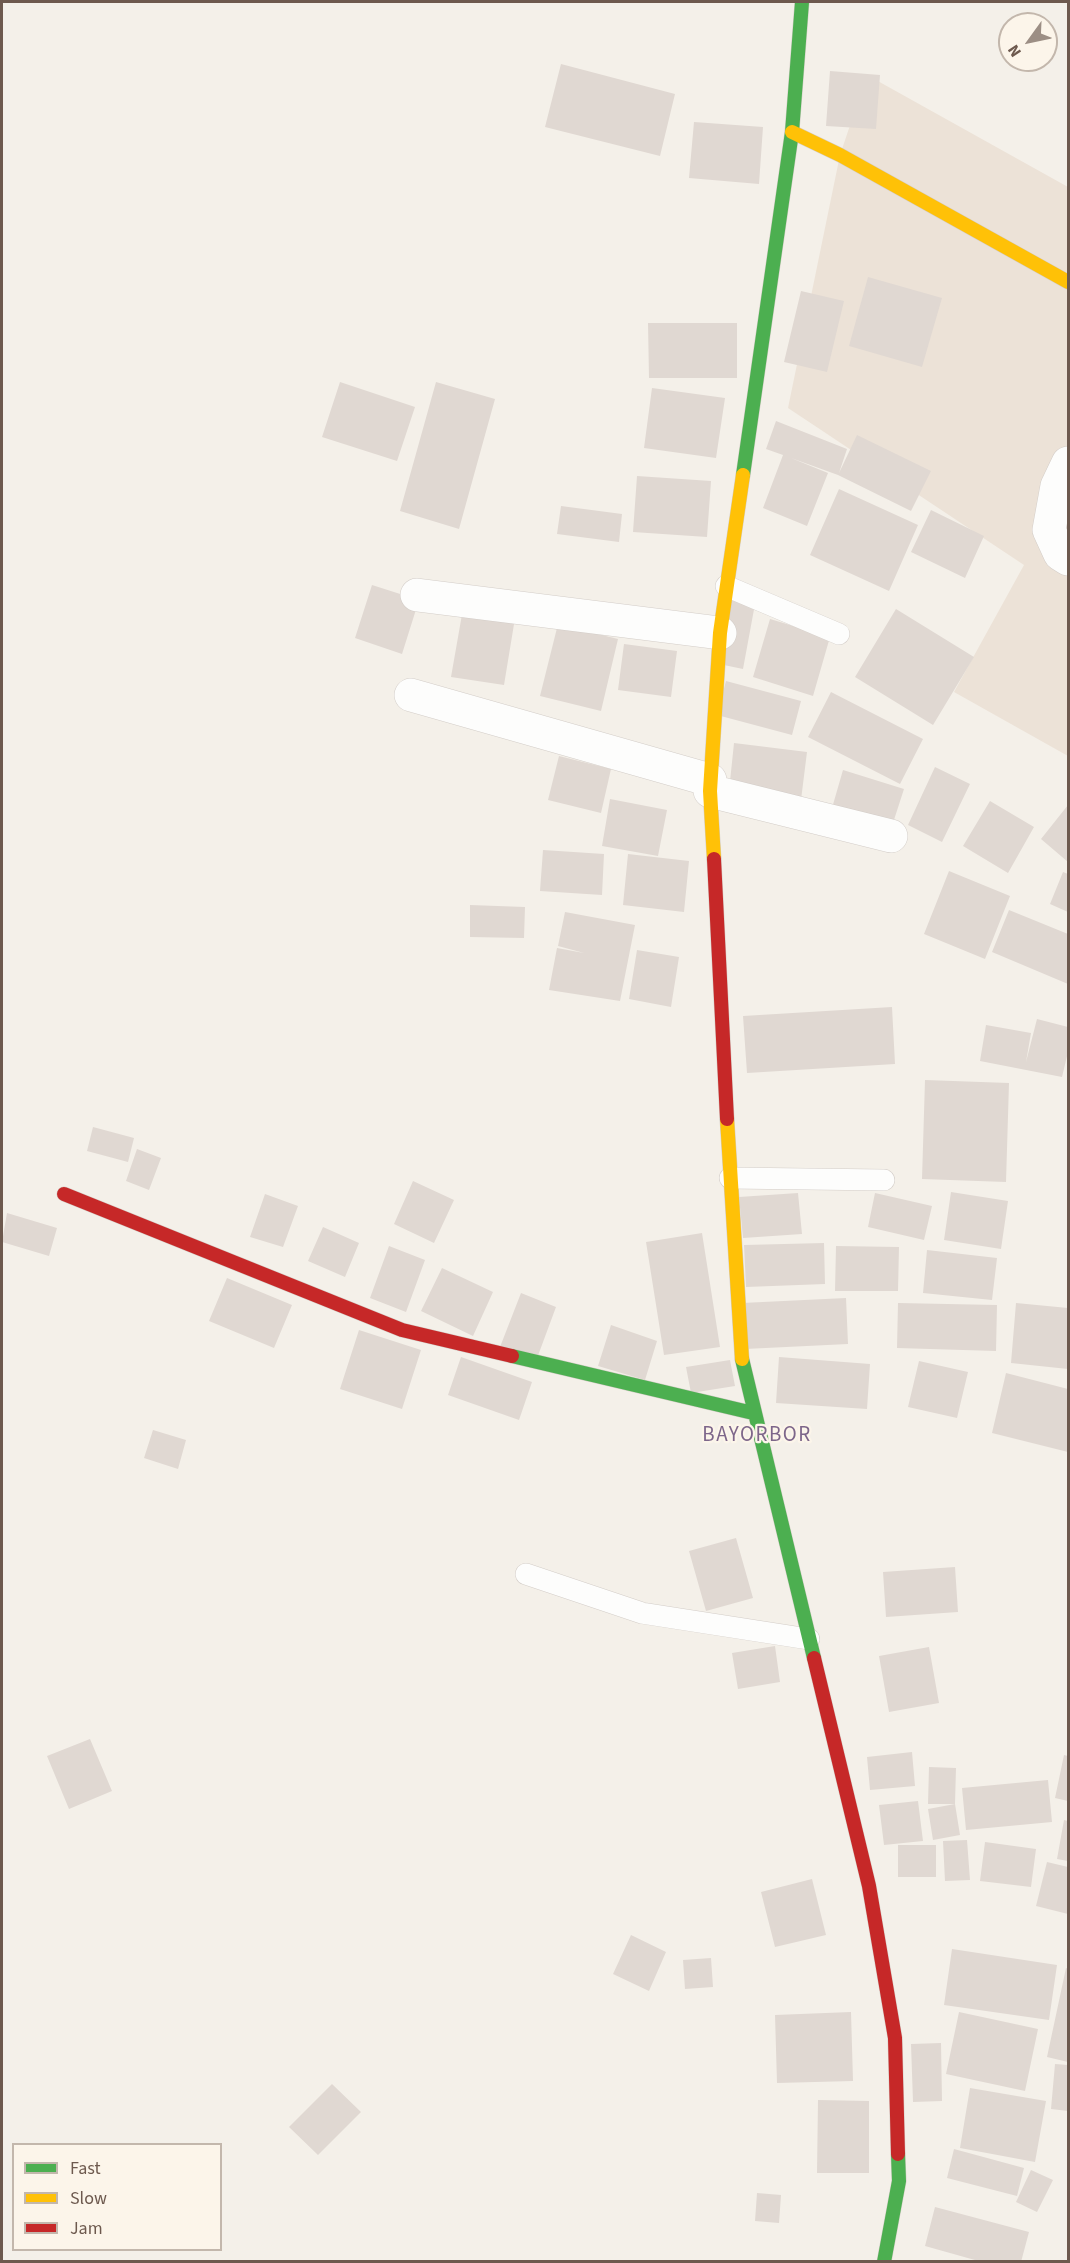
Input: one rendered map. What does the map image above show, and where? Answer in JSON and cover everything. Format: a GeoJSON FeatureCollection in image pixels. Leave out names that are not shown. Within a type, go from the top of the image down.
{"type":"FeatureCollection","features":[{"type":"Feature","properties":{"kind":"street"},"geometry":{"type":"LineString","coordinates":[[802,2],[792,132],[720,633],[710,785],[740,1353],[869,1886],[895,2038],[899,2181],[884,2262]]}},
{"type":"Feature","properties":{"kind":"street"},"geometry":{"type":"LineString","coordinates":[[792,132],[840,155],[1068,282]]}},
{"type":"Feature","properties":{"kind":"street"},"geometry":{"type":"LineString","coordinates":[[1068,463],[1057,486],[1049,530],[1060,554],[1068,559]]}},
{"type":"Feature","properties":{"kind":"street"},"geometry":{"type":"LineString","coordinates":[[417,595],[720,633]]}},
{"type":"Feature","properties":{"kind":"street"},"geometry":{"type":"LineString","coordinates":[[411,695],[710,785],[891,836]]}},
{"type":"Feature","properties":{"kind":"street"},"geometry":{"type":"LineString","coordinates":[[64,1194],[402,1330],[753,1413]]}},
{"type":"Feature","properties":{"kind":"lane"},"geometry":{"type":"LineString","coordinates":[[726,586],[839,634]]}},
{"type":"Feature","properties":{"kind":"lane"},"geometry":{"type":"LineString","coordinates":[[730,1178],[884,1180]]}},
{"type":"Feature","properties":{"kind":"lane"},"geometry":{"type":"LineString","coordinates":[[526,1574],[642,1613],[809,1639]]}},
{"type":"Feature","properties":{"kind":"shaded area"},"geometry":{"type":"Polygon","coordinates":[[[867,75],[1068,187],[1068,756],[954,692],[1024,565],[788,408],[840,155],[867,75]]]}},
{"type":"Feature","properties":{"kind":"building"},"geometry":{"type":"Polygon","coordinates":[[[561,64],[675,94],[660,156],[545,127],[561,64]]]}},
{"type":"Feature","properties":{"kind":"building"},"geometry":{"type":"Polygon","coordinates":[[[830,71],[880,75],[876,129],[826,126],[830,71]]]}},
{"type":"Feature","properties":{"kind":"building"},"geometry":{"type":"Polygon","coordinates":[[[694,122],[763,127],[759,184],[689,178],[694,122]]]}},
{"type":"Feature","properties":{"kind":"building"},"geometry":{"type":"Polygon","coordinates":[[[868,277],[942,298],[922,367],[849,346],[868,277]]]}},
{"type":"Feature","properties":{"kind":"building"},"geometry":{"type":"Polygon","coordinates":[[[801,291],[844,301],[827,372],[784,362],[801,291]]]}},
{"type":"Feature","properties":{"kind":"building"},"geometry":{"type":"Polygon","coordinates":[[[648,323],[737,323],[737,378],[649,378],[648,323]]]}},
{"type":"Feature","properties":{"kind":"building"},"geometry":{"type":"Polygon","coordinates":[[[340,382],[415,407],[397,461],[322,437],[340,382]]]}},
{"type":"Feature","properties":{"kind":"building"},"geometry":{"type":"Polygon","coordinates":[[[436,382],[495,399],[459,529],[400,511],[436,382]]]}},
{"type":"Feature","properties":{"kind":"building"},"geometry":{"type":"Polygon","coordinates":[[[652,388],[725,398],[716,458],[644,448],[652,388]]]}},
{"type":"Feature","properties":{"kind":"building"},"geometry":{"type":"Polygon","coordinates":[[[776,421],[847,449],[839,473],[857,435],[931,471],[911,511],[838,475],[791,458],[828,473],[807,526],[763,508],[783,455],[766,449],[776,421]]]}},
{"type":"Feature","properties":{"kind":"building"},"geometry":{"type":"Polygon","coordinates":[[[637,476],[711,481],[707,537],[633,532],[637,476]]]}},
{"type":"Feature","properties":{"kind":"building"},"geometry":{"type":"Polygon","coordinates":[[[839,489],[918,525],[889,591],[810,555],[839,489]]]}},
{"type":"Feature","properties":{"kind":"building"},"geometry":{"type":"Polygon","coordinates":[[[561,506],[622,514],[619,542],[557,534],[561,506]]]}},
{"type":"Feature","properties":{"kind":"building"},"geometry":{"type":"Polygon","coordinates":[[[931,510],[984,536],[965,578],[911,552],[931,510]]]}},
{"type":"Feature","properties":{"kind":"building"},"geometry":{"type":"Polygon","coordinates":[[[372,585],[419,600],[402,654],[355,638],[372,585]]]}},
{"type":"Feature","properties":{"kind":"building"},"geometry":{"type":"Polygon","coordinates":[[[732,600],[755,604],[743,669],[719,664],[732,600]]]}},
{"type":"Feature","properties":{"kind":"building"},"geometry":{"type":"Polygon","coordinates":[[[464,603],[516,612],[504,685],[451,677],[464,603]]]}},
{"type":"Feature","properties":{"kind":"building"},"geometry":{"type":"Polygon","coordinates":[[[896,609],[974,657],[933,725],[855,677],[896,609]]]}},
{"type":"Feature","properties":{"kind":"building"},"geometry":{"type":"Polygon","coordinates":[[[770,619],[830,637],[813,696],[753,677],[770,619]]]}},
{"type":"Feature","properties":{"kind":"building"},"geometry":{"type":"Polygon","coordinates":[[[558,624],[618,639],[601,711],[540,696],[558,624]]]}},
{"type":"Feature","properties":{"kind":"building"},"geometry":{"type":"Polygon","coordinates":[[[624,644],[677,651],[671,697],[618,690],[624,644]]]}},
{"type":"Feature","properties":{"kind":"building"},"geometry":{"type":"Polygon","coordinates":[[[726,681],[801,701],[792,735],[717,715],[726,681]]]}},
{"type":"Feature","properties":{"kind":"building"},"geometry":{"type":"Polygon","coordinates":[[[831,692],[923,739],[900,784],[808,737],[831,692]]]}},
{"type":"Feature","properties":{"kind":"building"},"geometry":{"type":"Polygon","coordinates":[[[734,743],[807,752],[801,800],[729,791],[734,743]]]}},
{"type":"Feature","properties":{"kind":"building"},"geometry":{"type":"Polygon","coordinates":[[[559,756],[611,769],[601,813],[548,800],[559,756]]]}},
{"type":"Feature","properties":{"kind":"building"},"geometry":{"type":"Polygon","coordinates":[[[935,767],[970,784],[942,842],[908,825],[935,767]]]}},
{"type":"Feature","properties":{"kind":"building"},"geometry":{"type":"Polygon","coordinates":[[[843,770],[904,789],[892,826],[832,808],[843,770]]]}},
{"type":"Feature","properties":{"kind":"building"},"geometry":{"type":"Polygon","coordinates":[[[610,799],[667,810],[658,856],[602,846],[610,799]]]}},
{"type":"Feature","properties":{"kind":"building"},"geometry":{"type":"Polygon","coordinates":[[[990,801],[1034,827],[1008,873],[963,846],[990,801]]]}},
{"type":"Feature","properties":{"kind":"building"},"geometry":{"type":"Polygon","coordinates":[[[1068,805],[1068,862],[1041,839],[1068,805]]]}},
{"type":"Feature","properties":{"kind":"building"},"geometry":{"type":"Polygon","coordinates":[[[543,850],[604,854],[602,895],[540,891],[543,850]]]}},
{"type":"Feature","properties":{"kind":"building"},"geometry":{"type":"Polygon","coordinates":[[[628,854],[689,861],[684,912],[623,905],[628,854]]]}},
{"type":"Feature","properties":{"kind":"building"},"geometry":{"type":"Polygon","coordinates":[[[949,871],[1010,896],[985,959],[924,934],[949,871]]]}},
{"type":"Feature","properties":{"kind":"building"},"geometry":{"type":"Polygon","coordinates":[[[1063,872],[1068,874],[1068,912],[1050,904],[1063,872]]]}},
{"type":"Feature","properties":{"kind":"building"},"geometry":{"type":"Polygon","coordinates":[[[470,905],[525,907],[524,938],[470,937],[470,905]]]}},
{"type":"Feature","properties":{"kind":"building"},"geometry":{"type":"Polygon","coordinates":[[[1009,910],[1068,934],[1068,984],[992,952],[1009,910]]]}},
{"type":"Feature","properties":{"kind":"building"},"geometry":{"type":"Polygon","coordinates":[[[565,912],[635,925],[620,1001],[549,990],[557,948],[584,953],[558,946],[565,912]]]}},
{"type":"Feature","properties":{"kind":"building"},"geometry":{"type":"Polygon","coordinates":[[[637,950],[679,957],[671,1007],[629,999],[637,950]]]}},
{"type":"Feature","properties":{"kind":"building"},"geometry":{"type":"Polygon","coordinates":[[[892,1007],[895,1064],[747,1073],[743,1016],[892,1007]]]}},
{"type":"Feature","properties":{"kind":"building"},"geometry":{"type":"Polygon","coordinates":[[[1037,1019],[1068,1027],[1068,1052],[1062,1077],[980,1061],[986,1025],[1031,1033],[1026,1062],[1037,1019]]]}},
{"type":"Feature","properties":{"kind":"building"},"geometry":{"type":"Polygon","coordinates":[[[925,1080],[1009,1083],[1006,1182],[922,1179],[925,1080]]]}},
{"type":"Feature","properties":{"kind":"building"},"geometry":{"type":"Polygon","coordinates":[[[93,1127],[134,1138],[128,1162],[87,1151],[93,1127]]]}},
{"type":"Feature","properties":{"kind":"building"},"geometry":{"type":"Polygon","coordinates":[[[137,1149],[161,1158],[149,1190],[126,1181],[137,1149]]]}},
{"type":"Feature","properties":{"kind":"building"},"geometry":{"type":"Polygon","coordinates":[[[413,1181],[454,1200],[434,1243],[394,1224],[413,1181]]]}},
{"type":"Feature","properties":{"kind":"building"},"geometry":{"type":"Polygon","coordinates":[[[951,1192],[1008,1201],[1001,1249],[944,1240],[951,1192]]]}},
{"type":"Feature","properties":{"kind":"building"},"geometry":{"type":"Polygon","coordinates":[[[798,1193],[802,1234],[743,1238],[739,1197],[798,1193]]]}},
{"type":"Feature","properties":{"kind":"building"},"geometry":{"type":"Polygon","coordinates":[[[875,1193],[932,1206],[924,1240],[868,1227],[875,1193]]]}},
{"type":"Feature","properties":{"kind":"building"},"geometry":{"type":"Polygon","coordinates":[[[265,1194],[298,1206],[283,1247],[250,1237],[265,1194]]]}},
{"type":"Feature","properties":{"kind":"building"},"geometry":{"type":"Polygon","coordinates":[[[7,1213],[57,1228],[49,1256],[2,1242],[7,1213]]]}},
{"type":"Feature","properties":{"kind":"building"},"geometry":{"type":"Polygon","coordinates":[[[323,1227],[359,1243],[345,1277],[308,1261],[323,1227]]]}},
{"type":"Feature","properties":{"kind":"building"},"geometry":{"type":"Polygon","coordinates":[[[702,1233],[720,1347],[664,1355],[646,1242],[702,1233]]]}},
{"type":"Feature","properties":{"kind":"building"},"geometry":{"type":"Polygon","coordinates":[[[824,1243],[825,1284],[746,1287],[744,1245],[824,1243]]]}},
{"type":"Feature","properties":{"kind":"building"},"geometry":{"type":"Polygon","coordinates":[[[389,1246],[425,1260],[406,1312],[370,1298],[389,1246]]]}},
{"type":"Feature","properties":{"kind":"building"},"geometry":{"type":"Polygon","coordinates":[[[836,1246],[899,1247],[898,1291],[835,1291],[836,1246]]]}},
{"type":"Feature","properties":{"kind":"building"},"geometry":{"type":"Polygon","coordinates":[[[927,1250],[997,1258],[992,1300],[923,1293],[927,1250]]]}},
{"type":"Feature","properties":{"kind":"building"},"geometry":{"type":"Polygon","coordinates":[[[442,1268],[493,1292],[473,1336],[421,1311],[442,1268]]]}},
{"type":"Feature","properties":{"kind":"building"},"geometry":{"type":"Polygon","coordinates":[[[227,1278],[292,1305],[274,1348],[209,1321],[227,1278]]]}},
{"type":"Feature","properties":{"kind":"building"},"geometry":{"type":"Polygon","coordinates":[[[521,1293],[556,1307],[536,1361],[500,1347],[521,1293]]]}},
{"type":"Feature","properties":{"kind":"building"},"geometry":{"type":"Polygon","coordinates":[[[846,1298],[848,1344],[745,1349],[742,1303],[846,1298]]]}},
{"type":"Feature","properties":{"kind":"building"},"geometry":{"type":"Polygon","coordinates":[[[898,1303],[997,1305],[996,1351],[897,1348],[898,1303]]]}},
{"type":"Feature","properties":{"kind":"building"},"geometry":{"type":"Polygon","coordinates":[[[1016,1303],[1068,1308],[1068,1369],[1011,1363],[1016,1303]]]}},
{"type":"Feature","properties":{"kind":"building"},"geometry":{"type":"Polygon","coordinates":[[[611,1325],[657,1341],[645,1380],[598,1366],[611,1325]]]}},
{"type":"Feature","properties":{"kind":"building"},"geometry":{"type":"Polygon","coordinates":[[[359,1330],[421,1350],[402,1409],[340,1389],[359,1330]]]}},
{"type":"Feature","properties":{"kind":"building"},"geometry":{"type":"Polygon","coordinates":[[[461,1357],[532,1382],[519,1420],[448,1395],[461,1357]]]}},
{"type":"Feature","properties":{"kind":"building"},"geometry":{"type":"Polygon","coordinates":[[[779,1357],[870,1364],[867,1409],[776,1403],[779,1357]]]}},
{"type":"Feature","properties":{"kind":"building"},"geometry":{"type":"Polygon","coordinates":[[[730,1360],[735,1386],[691,1393],[686,1367],[730,1360]]]}},
{"type":"Feature","properties":{"kind":"building"},"geometry":{"type":"Polygon","coordinates":[[[919,1361],[968,1372],[957,1418],[908,1407],[919,1361]]]}},
{"type":"Feature","properties":{"kind":"building"},"geometry":{"type":"Polygon","coordinates":[[[1006,1373],[1068,1389],[1068,1452],[992,1433],[1006,1373]]]}},
{"type":"Feature","properties":{"kind":"building"},"geometry":{"type":"Polygon","coordinates":[[[153,1430],[186,1440],[178,1469],[144,1458],[153,1430]]]}},
{"type":"Feature","properties":{"kind":"building"},"geometry":{"type":"Polygon","coordinates":[[[736,1538],[753,1598],[706,1611],[689,1551],[736,1538]]]}},
{"type":"Feature","properties":{"kind":"building"},"geometry":{"type":"Polygon","coordinates":[[[955,1567],[958,1612],[886,1617],[883,1572],[955,1567]]]}},
{"type":"Feature","properties":{"kind":"building"},"geometry":{"type":"Polygon","coordinates":[[[775,1646],[780,1682],[738,1689],[732,1653],[775,1646]]]}},
{"type":"Feature","properties":{"kind":"building"},"geometry":{"type":"Polygon","coordinates":[[[929,1647],[939,1703],[889,1712],[879,1656],[929,1647]]]}},
{"type":"Feature","properties":{"kind":"building"},"geometry":{"type":"Polygon","coordinates":[[[90,1739],[112,1791],[69,1809],[47,1756],[90,1739]]]}},
{"type":"Feature","properties":{"kind":"building"},"geometry":{"type":"Polygon","coordinates":[[[912,1752],[915,1786],[870,1790],[867,1757],[912,1752]]]}},
{"type":"Feature","properties":{"kind":"building"},"geometry":{"type":"Polygon","coordinates":[[[1064,1755],[1068,1756],[1068,1801],[1055,1798],[1064,1755]]]}},
{"type":"Feature","properties":{"kind":"building"},"geometry":{"type":"Polygon","coordinates":[[[929,1767],[956,1768],[955,1804],[928,1804],[929,1767]]]}},
{"type":"Feature","properties":{"kind":"building"},"geometry":{"type":"Polygon","coordinates":[[[1048,1780],[1052,1822],[966,1830],[962,1788],[1048,1780]]]}},
{"type":"Feature","properties":{"kind":"building"},"geometry":{"type":"Polygon","coordinates":[[[918,1801],[923,1841],[884,1845],[879,1805],[918,1801]]]}},
{"type":"Feature","properties":{"kind":"building"},"geometry":{"type":"Polygon","coordinates":[[[955,1804],[960,1835],[933,1840],[928,1809],[955,1804]]]}},
{"type":"Feature","properties":{"kind":"building"},"geometry":{"type":"Polygon","coordinates":[[[1064,1820],[1068,1821],[1068,1861],[1057,1859],[1064,1820]]]}},
{"type":"Feature","properties":{"kind":"building"},"geometry":{"type":"Polygon","coordinates":[[[967,1840],[970,1880],[945,1881],[943,1841],[967,1840]]]}},
{"type":"Feature","properties":{"kind":"building"},"geometry":{"type":"Polygon","coordinates":[[[985,1842],[1036,1849],[1031,1887],[980,1881],[985,1842]]]}},
{"type":"Feature","properties":{"kind":"building"},"geometry":{"type":"Polygon","coordinates":[[[898,1845],[936,1845],[936,1877],[898,1877],[898,1845]]]}},
{"type":"Feature","properties":{"kind":"building"},"geometry":{"type":"Polygon","coordinates":[[[1047,1862],[1068,1867],[1068,1914],[1036,1906],[1047,1862]]]}},
{"type":"Feature","properties":{"kind":"building"},"geometry":{"type":"Polygon","coordinates":[[[812,1879],[826,1935],[775,1947],[761,1892],[812,1879]]]}},
{"type":"Feature","properties":{"kind":"building"},"geometry":{"type":"Polygon","coordinates":[[[631,1935],[666,1952],[649,1991],[613,1974],[631,1935]]]}},
{"type":"Feature","properties":{"kind":"building"},"geometry":{"type":"Polygon","coordinates":[[[952,1949],[1057,1965],[1049,2020],[944,2005],[952,1949]]]}},
{"type":"Feature","properties":{"kind":"building"},"geometry":{"type":"Polygon","coordinates":[[[711,1958],[713,1987],[685,1989],[683,1960],[711,1958]]]}},
{"type":"Feature","properties":{"kind":"building"},"geometry":{"type":"Polygon","coordinates":[[[1066,1968],[1068,1969],[1068,2062],[1047,2057],[1066,1968]]]}},
{"type":"Feature","properties":{"kind":"building"},"geometry":{"type":"Polygon","coordinates":[[[851,2012],[853,2081],[777,2083],[775,2015],[851,2012]]]}},
{"type":"Feature","properties":{"kind":"building"},"geometry":{"type":"Polygon","coordinates":[[[959,2012],[1038,2029],[1025,2091],[946,2074],[959,2012]]]}},
{"type":"Feature","properties":{"kind":"building"},"geometry":{"type":"Polygon","coordinates":[[[941,2043],[942,2101],[913,2102],[911,2044],[941,2043]]]}},
{"type":"Feature","properties":{"kind":"building"},"geometry":{"type":"Polygon","coordinates":[[[1055,2064],[1068,2065],[1068,2111],[1051,2109],[1055,2064]]]}},
{"type":"Feature","properties":{"kind":"building"},"geometry":{"type":"Polygon","coordinates":[[[332,2084],[361,2112],[318,2155],[289,2127],[332,2084]]]}},
{"type":"Feature","properties":{"kind":"building"},"geometry":{"type":"Polygon","coordinates":[[[970,2088],[1046,2101],[1035,2162],[960,2148],[970,2088]]]}},
{"type":"Feature","properties":{"kind":"building"},"geometry":{"type":"Polygon","coordinates":[[[818,2100],[869,2101],[869,2173],[817,2173],[818,2100]]]}},
{"type":"Feature","properties":{"kind":"building"},"geometry":{"type":"Polygon","coordinates":[[[954,2149],[1024,2168],[1017,2196],[947,2178],[954,2149]]]}},
{"type":"Feature","properties":{"kind":"building"},"geometry":{"type":"Polygon","coordinates":[[[1031,2170],[1053,2180],[1037,2212],[1016,2202],[1031,2170]]]}},
{"type":"Feature","properties":{"kind":"building"},"geometry":{"type":"Polygon","coordinates":[[[757,2193],[781,2195],[779,2223],[755,2221],[757,2193]]]}},
{"type":"Feature","properties":{"kind":"building"},"geometry":{"type":"Polygon","coordinates":[[[935,2207],[1029,2232],[1021,2262],[982,2262],[925,2246],[935,2207]]]}},
{"type":"Feature","properties":{"kind":"traffic: fast"},"geometry":{"type":"LineString","coordinates":[[743,475],[792,132],[802,2]]}},
{"type":"Feature","properties":{"kind":"traffic: fast"},"geometry":{"type":"LineString","coordinates":[[512,1356],[753,1413]]}},
{"type":"Feature","properties":{"kind":"traffic: fast"},"geometry":{"type":"LineString","coordinates":[[742,1359],[814,1658]]}},
{"type":"Feature","properties":{"kind":"traffic: fast"},"geometry":{"type":"LineString","coordinates":[[884,2262],[899,2181],[898,2154]]}},
{"type":"Feature","properties":{"kind":"traffic: slow"},"geometry":{"type":"LineString","coordinates":[[792,132],[840,155],[1068,282]]}},
{"type":"Feature","properties":{"kind":"traffic: slow"},"geometry":{"type":"LineString","coordinates":[[714,859],[710,791],[720,633],[743,475]]}},
{"type":"Feature","properties":{"kind":"traffic: slow"},"geometry":{"type":"LineString","coordinates":[[727,1119],[742,1359]]}},
{"type":"Feature","properties":{"kind":"traffic: jam"},"geometry":{"type":"LineString","coordinates":[[714,859],[727,1119]]}},
{"type":"Feature","properties":{"kind":"traffic: jam"},"geometry":{"type":"LineString","coordinates":[[64,1194],[402,1330],[512,1356]]}},
{"type":"Feature","properties":{"kind":"traffic: jam"},"geometry":{"type":"LineString","coordinates":[[814,1658],[869,1886],[895,2038],[898,2154]]}},
{"type":"Feature","properties":{"kind":"district","name":"BAYORBOR"},"geometry":{"type":"Point","coordinates":[757,1436]}}]}
